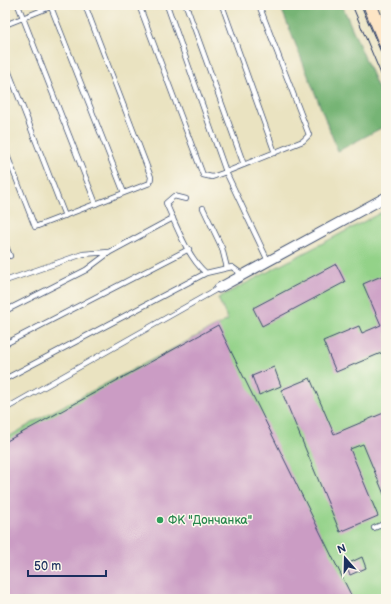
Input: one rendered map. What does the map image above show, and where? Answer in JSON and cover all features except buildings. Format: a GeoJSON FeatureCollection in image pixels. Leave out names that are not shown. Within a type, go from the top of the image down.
{"type":"FeatureCollection","features":[{"type":"Feature","properties":{"kind":"street"},"geometry":{"type":"LineString","coordinates":[[370,5],[386,44]]}},
{"type":"Feature","properties":{"kind":"street"},"geometry":{"type":"LineString","coordinates":[[219,288],[386,197]]}},
{"type":"Feature","properties":{"kind":"lane"},"geometry":{"type":"LineString","coordinates":[[18,5],[96,204]]}},
{"type":"Feature","properties":{"kind":"lane"},"geometry":{"type":"LineString","coordinates":[[5,150],[35,227],[150,183],[151,177],[85,5]]}},
{"type":"Feature","properties":{"kind":"lane"},"geometry":{"type":"LineString","coordinates":[[139,5],[203,175],[212,177],[303,141],[309,135],[259,5]]}},
{"type":"Feature","properties":{"kind":"lane"},"geometry":{"type":"LineString","coordinates":[[167,5],[226,172],[268,261]]}},
{"type":"Feature","properties":{"kind":"lane"},"geometry":{"type":"LineString","coordinates":[[186,5],[244,165]]}},
{"type":"Feature","properties":{"kind":"lane"},"geometry":{"type":"LineString","coordinates":[[222,5],[275,153]]}},
{"type":"Feature","properties":{"kind":"lane"},"geometry":{"type":"LineString","coordinates":[[5,25],[24,19],[53,6],[124,193]]}},
{"type":"Feature","properties":{"kind":"lane"},"geometry":{"type":"LineString","coordinates":[[5,62],[65,216]]}},
{"type":"Feature","properties":{"kind":"lane"},"geometry":{"type":"LineString","coordinates":[[186,199],[174,196],[166,203],[198,266],[206,272]]}},
{"type":"Feature","properties":{"kind":"lane"},"geometry":{"type":"LineString","coordinates":[[202,208],[222,248],[227,268]]}},
{"type":"Feature","properties":{"kind":"lane"},"geometry":{"type":"LineString","coordinates":[[5,311],[86,270],[110,252],[173,218]]}},
{"type":"Feature","properties":{"kind":"lane"},"geometry":{"type":"LineString","coordinates":[[5,244],[10,256]]}},
{"type":"Feature","properties":{"kind":"lane"},"geometry":{"type":"LineString","coordinates":[[5,344],[189,249]]}},
{"type":"Feature","properties":{"kind":"lane"},"geometry":{"type":"LineString","coordinates":[[5,281],[83,254],[110,252]]}},
{"type":"Feature","properties":{"kind":"lane"},"geometry":{"type":"LineString","coordinates":[[5,379],[206,272],[232,267],[243,275]]}},
{"type":"Feature","properties":{"kind":"lane"},"geometry":{"type":"LineString","coordinates":[[5,409],[219,288]]}},
{"type":"Feature","properties":{"kind":"lane"},"geometry":{"type":"LineString","coordinates":[[374,528],[386,523]]}},
{"type":"Feature","properties":{"kind":"green space"},"geometry":{"type":"Polygon","coordinates":[[[280,5],[342,5],[386,107],[386,134],[383,127],[338,151],[280,5]]]}},
{"type":"Feature","properties":{"kind":"green space","name":"ФК \"Дончанка\""},"geometry":{"type":"Polygon","coordinates":[[[386,210],[386,599],[5,599],[5,439],[46,415],[228,320],[218,298],[386,210]]]}},
{"type":"Feature","properties":{"kind":"tram line"},"geometry":{"type":"LineString","coordinates":[[352,5],[386,86]]}},
{"type":"Feature","properties":{"kind":"tram line"},"geometry":{"type":"LineString","coordinates":[[361,5],[386,64]]}},
{"type":"Feature","properties":{"kind":"place","name":"ФК \"Дончанка\""},"geometry":{"type":"Point","coordinates":[160,520]}}]}
